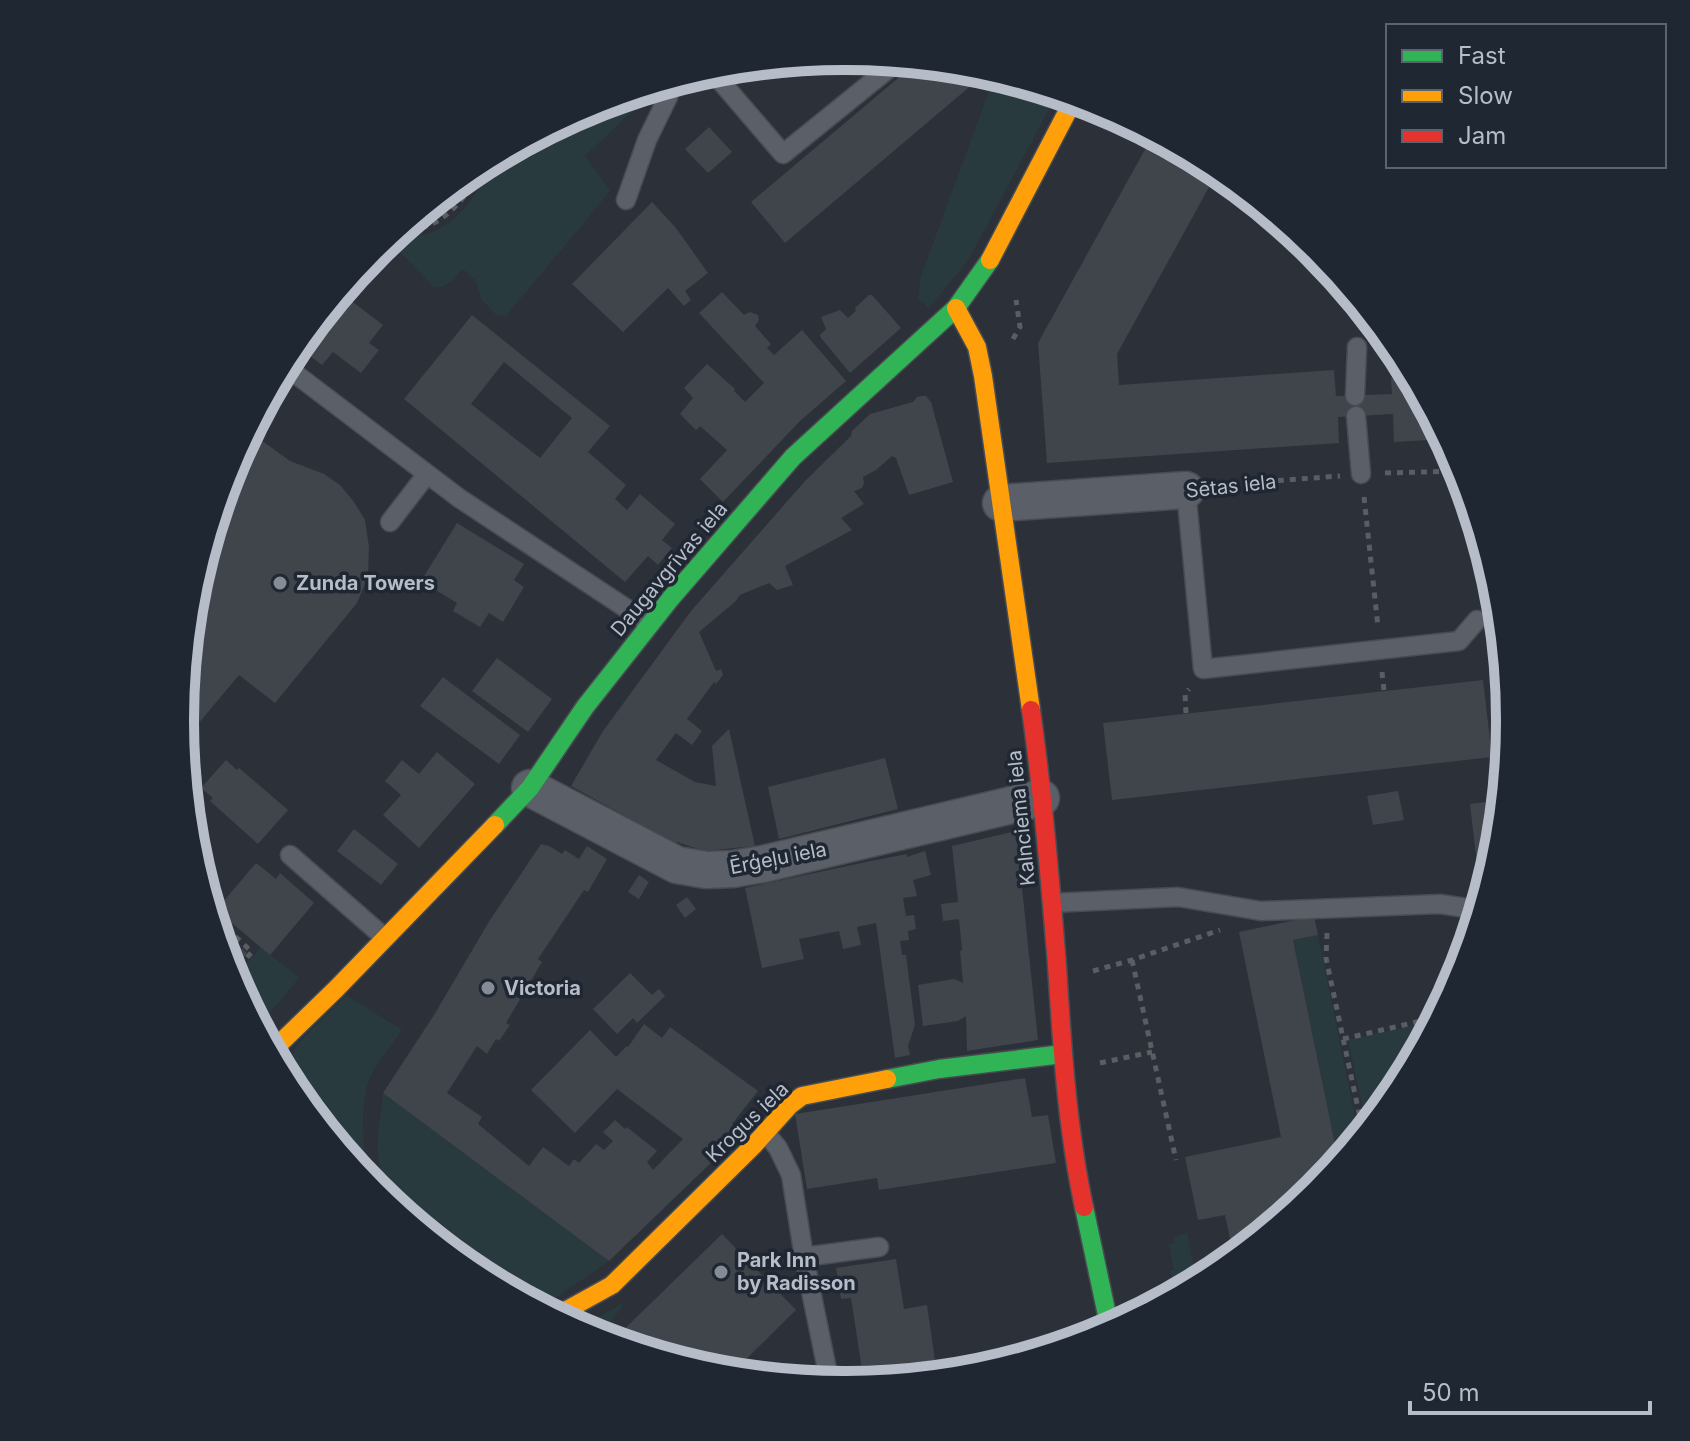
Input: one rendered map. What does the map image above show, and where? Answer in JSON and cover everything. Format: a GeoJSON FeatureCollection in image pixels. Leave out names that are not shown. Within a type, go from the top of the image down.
{"type":"FeatureCollection","features":[{"type":"Feature","properties":{"kind":"street","name":"Daugavgrīvas iela"},"geometry":{"type":"LineString","coordinates":[[280,1043],[530,788],[585,707],[650,624],[793,457],[956,308],[989,261],[1068,110]]}},
{"type":"Feature","properties":{"kind":"street","name":"Kalnciema iela"},"geometry":{"type":"LineString","coordinates":[[956,308],[977,347],[983,376],[1033,722],[1077,1173],[1107,1315]]}},
{"type":"Feature","properties":{"kind":"street","name":"Sētas iela"},"geometry":{"type":"LineString","coordinates":[[1001,503],[1186,490]]}},
{"type":"Feature","properties":{"kind":"street","name":"Ērģeļu iela"},"geometry":{"type":"LineString","coordinates":[[530,788],[654,855],[677,865],[706,870],[763,864],[961,811],[1041,798]]}},
{"type":"Feature","properties":{"kind":"street","name":"Krogus iela"},"geometry":{"type":"LineString","coordinates":[[569,1309],[612,1285],[802,1096],[939,1069],[1063,1054]]}},
{"type":"Feature","properties":{"kind":"lane"},"geometry":{"type":"LineString","coordinates":[[721,82],[783,154],[886,71]]}},
{"type":"Feature","properties":{"kind":"lane"},"geometry":{"type":"LineString","coordinates":[[626,200],[647,140],[668,95]]}},
{"type":"Feature","properties":{"kind":"lane"},"geometry":{"type":"LineString","coordinates":[[1355,396],[1357,347]]}},
{"type":"Feature","properties":{"kind":"lane"},"geometry":{"type":"LineString","coordinates":[[295,374],[459,498],[650,624]]}},
{"type":"Feature","properties":{"kind":"lane"},"geometry":{"type":"LineString","coordinates":[[1356,416],[1361,474]]}},
{"type":"Feature","properties":{"kind":"lane"},"geometry":{"type":"LineString","coordinates":[[390,522],[427,474]]}},
{"type":"Feature","properties":{"kind":"lane"},"geometry":{"type":"LineString","coordinates":[[1186,490],[1203,669],[1459,641],[1477,620]]}},
{"type":"Feature","properties":{"kind":"lane"},"geometry":{"type":"LineString","coordinates":[[290,855],[385,938]]}},
{"type":"Feature","properties":{"kind":"lane"},"geometry":{"type":"LineString","coordinates":[[1052,903],[1178,897],[1261,911],[1440,904],[1467,908]]}},
{"type":"Feature","properties":{"kind":"lane"},"geometry":{"type":"LineString","coordinates":[[765,1132],[778,1148],[791,1175],[827,1371]]}},
{"type":"Feature","properties":{"kind":"lane"},"geometry":{"type":"LineString","coordinates":[[804,1257],[879,1247]]}},
{"type":"Feature","properties":{"kind":"path"},"geometry":{"type":"LineString","coordinates":[[422,226],[432,224],[452,210],[468,191]]}},
{"type":"Feature","properties":{"kind":"path"},"geometry":{"type":"LineString","coordinates":[[1009,347],[1020,327],[1016,300]]}},
{"type":"Feature","properties":{"kind":"path","name":"Sētas iela"},"geometry":{"type":"LineString","coordinates":[[1186,490],[1361,474],[1446,471]]}},
{"type":"Feature","properties":{"kind":"path"},"geometry":{"type":"LineString","coordinates":[[1361,474],[1384,691]]}},
{"type":"Feature","properties":{"kind":"path"},"geometry":{"type":"LineString","coordinates":[[1320,907],[1328,937],[1326,958],[1360,1117]]}},
{"type":"Feature","properties":{"kind":"path"},"geometry":{"type":"LineString","coordinates":[[1080,975],[1219,931],[1261,911]]}},
{"type":"Feature","properties":{"kind":"path"},"geometry":{"type":"LineString","coordinates":[[229,931],[252,952],[242,963]]}},
{"type":"Feature","properties":{"kind":"path"},"geometry":{"type":"LineString","coordinates":[[1132,960],[1176,1160]]}},
{"type":"Feature","properties":{"kind":"path"},"geometry":{"type":"LineString","coordinates":[[1343,1039],[1421,1021]]}},
{"type":"Feature","properties":{"kind":"path"},"geometry":{"type":"LineString","coordinates":[[1099,1064],[1152,1052]]}},
{"type":"Feature","properties":{"kind":"shaded area"},"geometry":{"type":"Polygon","coordinates":[[[991,87],[1052,104],[969,259],[929,308],[918,298],[921,276],[991,87]]]}},
{"type":"Feature","properties":{"kind":"shaded area"},"geometry":{"type":"Polygon","coordinates":[[[640,104],[585,156],[610,190],[506,316],[495,314],[481,299],[476,281],[463,269],[447,284],[434,287],[397,249],[409,238],[430,233],[450,222],[468,204],[482,182],[557,137],[640,104]]]}},
{"type":"Feature","properties":{"kind":"shaded area"},"geometry":{"type":"Polygon","coordinates":[[[1318,935],[1356,1122],[1336,1147],[1293,940],[1318,935]]]}},
{"type":"Feature","properties":{"kind":"shaded area"},"geometry":{"type":"Polygon","coordinates":[[[261,947],[299,978],[267,1017],[243,967],[261,947]]]}},
{"type":"Feature","properties":{"kind":"shaded area"},"geometry":{"type":"Polygon","coordinates":[[[346,995],[402,1030],[380,1061],[366,1089],[364,1152],[357,1150],[329,1116],[292,1063],[294,1050],[346,995]]]}},
{"type":"Feature","properties":{"kind":"shaded area"},"geometry":{"type":"Polygon","coordinates":[[[1419,1024],[1386,1082],[1364,1112],[1348,1040],[1419,1024]]]}},
{"type":"Feature","properties":{"kind":"shaded area"},"geometry":{"type":"Polygon","coordinates":[[[383,1093],[609,1261],[551,1301],[484,1261],[421,1214],[383,1175],[378,1145],[383,1093]]]}},
{"type":"Feature","properties":{"kind":"shaded area"},"geometry":{"type":"Polygon","coordinates":[[[1187,1233],[1194,1269],[1172,1282],[1170,1271],[1174,1270],[1169,1245],[1174,1243],[1173,1237],[1187,1233]]]}},
{"type":"Feature","properties":{"kind":"shaded area"},"geometry":{"type":"Polygon","coordinates":[[[621,1304],[623,1306],[608,1325],[593,1320],[621,1304]]]}},
{"type":"Feature","properties":{"kind":"building"},"geometry":{"type":"Polygon","coordinates":[[[904,73],[975,83],[785,243],[751,202],[904,73]]]}},
{"type":"Feature","properties":{"kind":"building"},"geometry":{"type":"Polygon","coordinates":[[[709,127],[732,152],[708,173],[685,149],[709,127]]]}},
{"type":"Feature","properties":{"kind":"building"},"geometry":{"type":"Polygon","coordinates":[[[1148,145],[1211,183],[1117,354],[1119,385],[1334,370],[1336,396],[1392,394],[1391,378],[1397,378],[1430,438],[1394,442],[1393,414],[1338,417],[1339,443],[1047,463],[1038,343],[1148,145]]]}},
{"type":"Feature","properties":{"kind":"building"},"geometry":{"type":"Polygon","coordinates":[[[652,202],[676,228],[708,273],[685,291],[691,300],[684,306],[668,288],[623,332],[572,284],[652,202]]]}},
{"type":"Feature","properties":{"kind":"building"},"geometry":{"type":"Polygon","coordinates":[[[722,292],[744,315],[750,312],[758,315],[755,326],[771,344],[767,348],[774,355],[802,330],[846,381],[800,421],[723,502],[700,479],[727,450],[700,426],[696,430],[680,414],[693,398],[684,388],[707,364],[745,402],[764,383],[699,313],[722,292]]]}},
{"type":"Feature","properties":{"kind":"building"},"geometry":{"type":"Polygon","coordinates":[[[869,295],[901,328],[850,373],[821,338],[826,329],[821,317],[840,310],[848,318],[869,295]]]}},
{"type":"Feature","properties":{"kind":"building"},"geometry":{"type":"Polygon","coordinates":[[[350,300],[383,325],[369,343],[379,350],[361,373],[333,352],[322,365],[308,354],[350,300]]]}},
{"type":"Feature","properties":{"kind":"building"},"geometry":{"type":"Polygon","coordinates":[[[472,315],[610,426],[588,452],[626,485],[615,499],[627,510],[640,494],[675,524],[662,540],[672,548],[658,565],[648,556],[625,582],[404,399],[472,315]],[[504,362],[471,404],[540,458],[572,418],[504,362]]]}},
{"type":"Feature","properties":{"kind":"building"},"geometry":{"type":"Polygon","coordinates":[[[926,396],[931,402],[953,482],[909,495],[896,458],[892,456],[863,477],[862,488],[854,491],[864,504],[841,518],[852,530],[785,566],[793,585],[777,590],[769,583],[740,595],[699,632],[716,671],[721,669],[723,675],[716,684],[714,682],[687,719],[702,731],[692,745],[676,733],[656,760],[695,782],[716,786],[712,746],[729,729],[755,846],[704,851],[676,844],[571,786],[603,731],[691,611],[805,481],[870,414],[926,396]]]}},
{"type":"Feature","properties":{"kind":"building","name":"Zunda Towers"},"geometry":{"type":"Polygon","coordinates":[[[259,439],[290,461],[324,474],[340,485],[354,502],[365,520],[369,547],[368,577],[357,603],[275,703],[239,675],[194,728],[196,678],[207,594],[229,511],[259,439]]]}},
{"type":"Feature","properties":{"kind":"building"},"geometry":{"type":"Polygon","coordinates":[[[457,523],[524,564],[514,580],[524,587],[503,622],[489,613],[480,627],[453,611],[457,603],[421,581],[457,523]]]}},
{"type":"Feature","properties":{"kind":"building"},"geometry":{"type":"Polygon","coordinates":[[[497,658],[552,699],[528,732],[472,691],[497,658]]]}},
{"type":"Feature","properties":{"kind":"building"},"geometry":{"type":"Polygon","coordinates":[[[443,677],[520,735],[499,764],[420,706],[443,677]]]}},
{"type":"Feature","properties":{"kind":"building"},"geometry":{"type":"Polygon","coordinates":[[[1483,680],[1492,757],[1112,800],[1103,723],[1483,680]]]}},
{"type":"Feature","properties":{"kind":"building"},"geometry":{"type":"Polygon","coordinates":[[[437,752],[475,784],[419,848],[383,815],[401,795],[385,781],[402,760],[419,774],[437,752]]]}},
{"type":"Feature","properties":{"kind":"building"},"geometry":{"type":"Polygon","coordinates":[[[885,758],[898,809],[779,839],[768,787],[885,758]]]}},
{"type":"Feature","properties":{"kind":"building"},"geometry":{"type":"Polygon","coordinates":[[[226,760],[288,810],[258,844],[210,801],[213,798],[201,788],[226,760]]]}},
{"type":"Feature","properties":{"kind":"building"},"geometry":{"type":"Polygon","coordinates":[[[1398,791],[1404,820],[1373,825],[1367,796],[1398,791]]]}},
{"type":"Feature","properties":{"kind":"building"},"geometry":{"type":"Polygon","coordinates":[[[1490,801],[1478,870],[1470,804],[1490,801]]]}},
{"type":"Feature","properties":{"kind":"building"},"geometry":{"type":"Polygon","coordinates":[[[354,829],[398,864],[381,885],[337,851],[354,829]]]}},
{"type":"Feature","properties":{"kind":"building"},"geometry":{"type":"Polygon","coordinates":[[[1016,831],[1038,1040],[967,1051],[966,1016],[958,1021],[923,1026],[918,985],[954,979],[963,983],[959,919],[943,921],[941,904],[958,902],[952,846],[1016,831]]]}},
{"type":"Feature","properties":{"kind":"building"},"geometry":{"type":"Polygon","coordinates":[[[541,844],[562,854],[565,850],[579,859],[587,846],[607,859],[588,892],[584,890],[538,959],[542,962],[506,1023],[510,1025],[487,1054],[477,1046],[447,1093],[482,1117],[478,1124],[529,1166],[543,1147],[569,1166],[574,1159],[579,1163],[596,1144],[604,1150],[613,1141],[603,1132],[615,1120],[657,1151],[647,1162],[653,1170],[683,1139],[617,1089],[575,1133],[531,1090],[590,1030],[616,1057],[628,1047],[644,1024],[662,1038],[670,1027],[758,1091],[732,1124],[743,1132],[609,1261],[383,1093],[541,844]]]}},
{"type":"Feature","properties":{"kind":"building"},"geometry":{"type":"Polygon","coordinates":[[[925,851],[931,875],[913,880],[917,896],[903,898],[906,916],[914,915],[916,929],[908,931],[909,940],[900,941],[902,955],[906,955],[915,1025],[908,1046],[910,1055],[895,1058],[876,923],[857,927],[861,945],[843,949],[839,931],[799,939],[804,959],[762,968],[745,888],[925,851]]]}},
{"type":"Feature","properties":{"kind":"building"},"geometry":{"type":"Polygon","coordinates":[[[256,863],[276,879],[280,873],[314,903],[270,955],[225,918],[221,904],[256,863]]]}},
{"type":"Feature","properties":{"kind":"building"},"geometry":{"type":"Polygon","coordinates":[[[639,875],[649,882],[639,899],[628,892],[639,875]]]}},
{"type":"Feature","properties":{"kind":"building"},"geometry":{"type":"Polygon","coordinates":[[[687,897],[696,909],[685,918],[676,905],[687,897]]]}},
{"type":"Feature","properties":{"kind":"building"},"geometry":{"type":"Polygon","coordinates":[[[1314,916],[1318,935],[1293,940],[1336,1147],[1274,1210],[1231,1244],[1225,1215],[1198,1220],[1185,1157],[1281,1137],[1239,932],[1314,916]]]}},
{"type":"Feature","properties":{"kind":"building"},"geometry":{"type":"Polygon","coordinates":[[[233,939],[247,953],[241,961],[233,939]]]}},
{"type":"Feature","properties":{"kind":"building"},"geometry":{"type":"Polygon","coordinates":[[[630,973],[652,995],[659,989],[665,996],[637,1023],[633,1018],[617,1034],[593,1009],[630,973]]]}},
{"type":"Feature","properties":{"kind":"building"},"geometry":{"type":"Polygon","coordinates":[[[1025,1078],[1032,1117],[1048,1115],[1056,1163],[879,1190],[877,1178],[807,1189],[795,1114],[1025,1078]]]}},
{"type":"Feature","properties":{"kind":"building","name":"Park Inn by Radisson"},"geometry":{"type":"Polygon","coordinates":[[[722,1234],[796,1310],[743,1363],[677,1349],[622,1331],[722,1234]]]}},
{"type":"Feature","properties":{"kind":"building"},"geometry":{"type":"Polygon","coordinates":[[[896,1259],[904,1309],[927,1305],[935,1360],[911,1364],[911,1367],[862,1371],[851,1298],[841,1299],[836,1268],[896,1259]]]}},
{"type":"Feature","properties":{"kind":"traffic: fast"},"geometry":{"type":"LineString","coordinates":[[495,825],[530,788],[585,707],[671,598],[793,457],[956,308],[990,260]]}},
{"type":"Feature","properties":{"kind":"traffic: fast"},"geometry":{"type":"LineString","coordinates":[[887,1079],[939,1069],[1063,1054]]}},
{"type":"Feature","properties":{"kind":"traffic: fast"},"geometry":{"type":"LineString","coordinates":[[1084,1207],[1107,1315]]}},
{"type":"Feature","properties":{"kind":"traffic: slow"},"geometry":{"type":"LineString","coordinates":[[990,260],[1068,110]]}},
{"type":"Feature","properties":{"kind":"traffic: slow"},"geometry":{"type":"LineString","coordinates":[[956,308],[977,347],[983,376],[1031,710]]}},
{"type":"Feature","properties":{"kind":"traffic: slow"},"geometry":{"type":"LineString","coordinates":[[280,1043],[495,825]]}},
{"type":"Feature","properties":{"kind":"traffic: slow"},"geometry":{"type":"LineString","coordinates":[[569,1309],[612,1285],[802,1096],[887,1079]]}},
{"type":"Feature","properties":{"kind":"traffic: jam"},"geometry":{"type":"LineString","coordinates":[[1031,710],[1049,869],[1066,1087],[1084,1207]]}},
{"type":"Feature","properties":{"kind":"place","name":"Zunda Towers"},"geometry":{"type":"Point","coordinates":[280,583]}},
{"type":"Feature","properties":{"kind":"place","name":"Victoria"},"geometry":{"type":"Point","coordinates":[488,988]}},
{"type":"Feature","properties":{"kind":"place","name":"Park Inn by Radisson"},"geometry":{"type":"Point","coordinates":[721,1272]}}]}
